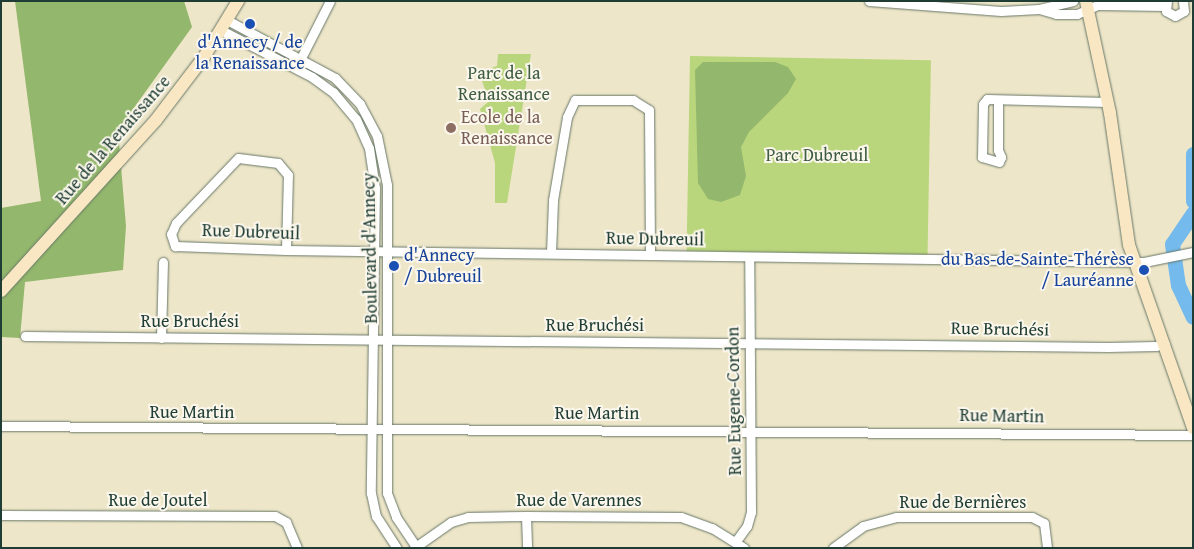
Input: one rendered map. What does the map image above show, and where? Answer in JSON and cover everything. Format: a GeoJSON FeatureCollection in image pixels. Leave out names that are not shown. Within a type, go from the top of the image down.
{"type":"FeatureCollection","features":[{"type":"Feature","properties":{"kind":"street","name":"Rue de la Renaissance"},"geometry":{"type":"LineString","coordinates":[[1,291],[144,135],[183,87],[238,1]]}},
{"type":"Feature","properties":{"kind":"street"},"geometry":{"type":"LineString","coordinates":[[295,69],[330,1]]}},
{"type":"Feature","properties":{"kind":"street"},"geometry":{"type":"LineString","coordinates":[[869,1],[1001,11],[1039,9],[1074,1],[1086,4],[1166,4],[1168,14],[1177,16],[1184,11],[1183,1]]}},
{"type":"Feature","properties":{"kind":"street"},"geometry":{"type":"LineString","coordinates":[[1039,9],[1075,14],[1086,4]]}},
{"type":"Feature","properties":{"kind":"street"},"geometry":{"type":"LineString","coordinates":[[1086,4],[1108,102],[1127,231],[1135,261],[1193,428]]}},
{"type":"Feature","properties":{"kind":"street","name":"Boulevard d'Annecy"},"geometry":{"type":"LineString","coordinates":[[224,25],[301,58],[331,75],[348,90],[375,129],[386,170],[388,250],[388,498],[396,517],[416,547]]}},
{"type":"Feature","properties":{"kind":"street","name":"Boulevard d'Annecy"},"geometry":{"type":"LineString","coordinates":[[224,25],[337,96],[364,135],[374,174],[372,504],[382,527],[397,548]]}},
{"type":"Feature","properties":{"kind":"street"},"geometry":{"type":"LineString","coordinates":[[998,101],[998,150],[1002,157],[999,162],[982,157],[983,104],[987,99],[998,101],[1108,102]]}},
{"type":"Feature","properties":{"kind":"street"},"geometry":{"type":"LineString","coordinates":[[551,253],[553,200],[567,117],[576,100],[634,100],[649,110],[650,255]]}},
{"type":"Feature","properties":{"kind":"street","name":"Rue Dubreuil"},"geometry":{"type":"LineString","coordinates":[[286,250],[288,175],[278,163],[238,158],[176,224],[171,234],[175,246],[286,250],[1144,262],[1166,255],[1188,252]]}},
{"type":"Feature","properties":{"kind":"street","name":"Rue Eugene-Cordon"},"geometry":{"type":"LineString","coordinates":[[736,540],[747,526],[751,512],[749,257]]}},
{"type":"Feature","properties":{"kind":"street"},"geometry":{"type":"LineString","coordinates":[[161,338],[163,262]]}},
{"type":"Feature","properties":{"kind":"street","name":"Rue Bruchési"},"geometry":{"type":"LineString","coordinates":[[25,336],[1114,347],[1165,343]]}},
{"type":"Feature","properties":{"kind":"street","name":"Rue Martin"},"geometry":{"type":"LineString","coordinates":[[1,426],[750,430],[1193,435]]}},
{"type":"Feature","properties":{"kind":"street","name":"Rue de Joutel"},"geometry":{"type":"LineString","coordinates":[[1,515],[275,516],[286,522],[297,548]]}},
{"type":"Feature","properties":{"kind":"street"},"geometry":{"type":"LineString","coordinates":[[526,516],[527,548]]}},
{"type":"Feature","properties":{"kind":"street","name":"Rue de Varennes"},"geometry":{"type":"LineString","coordinates":[[416,547],[451,522],[468,517],[526,516],[681,517],[712,528],[736,540],[744,548]]}},
{"type":"Feature","properties":{"kind":"street","name":"Rue de Bernières"},"geometry":{"type":"LineString","coordinates":[[833,548],[863,526],[896,517],[1032,517],[1044,523],[1047,548]]}},
{"type":"Feature","properties":{"kind":"green space"},"geometry":{"type":"Polygon","coordinates":[[[15,1],[184,1],[192,27],[118,130],[126,226],[123,270],[25,282],[20,338],[1,337],[1,208],[41,201],[15,1]]]}},
{"type":"Feature","properties":{"kind":"green space","name":"Parc de la Renaissance"},"geometry":{"type":"Polygon","coordinates":[[[498,54],[531,54],[507,203],[495,203],[495,163],[480,109],[489,101],[479,72],[497,66],[498,54]]]}},
{"type":"Feature","properties":{"kind":"green space","name":"Parc Dubreuil"},"geometry":{"type":"Polygon","coordinates":[[[690,56],[931,60],[928,255],[687,251],[690,56]]]}},
{"type":"Feature","properties":{"kind":"green space"},"geometry":{"type":"Polygon","coordinates":[[[703,62],[775,62],[788,67],[796,79],[788,93],[749,132],[741,147],[746,176],[740,195],[721,202],[708,199],[698,183],[695,70],[703,62]]]}},
{"type":"Feature","properties":{"kind":"waterway"},"geometry":{"type":"LineString","coordinates":[[1193,154],[1193,201]]}},
{"type":"Feature","properties":{"kind":"waterway"},"geometry":{"type":"LineString","coordinates":[[1193,213],[1172,244],[1178,285],[1193,317]]}},
{"type":"Feature","properties":{"kind":"place","name":"d'Annecy / de la Renaissance"},"geometry":{"type":"Point","coordinates":[250,24]}},
{"type":"Feature","properties":{"kind":"place","name":"Ecole de la Renaissance"},"geometry":{"type":"Point","coordinates":[451,128]}},
{"type":"Feature","properties":{"kind":"place","name":"d'Annecy / Dubreuil"},"geometry":{"type":"Point","coordinates":[394,266]}},
{"type":"Feature","properties":{"kind":"place","name":"du Bas-de-Sainte-Thérèse / Lauréanne"},"geometry":{"type":"Point","coordinates":[1144,270]}}]}
